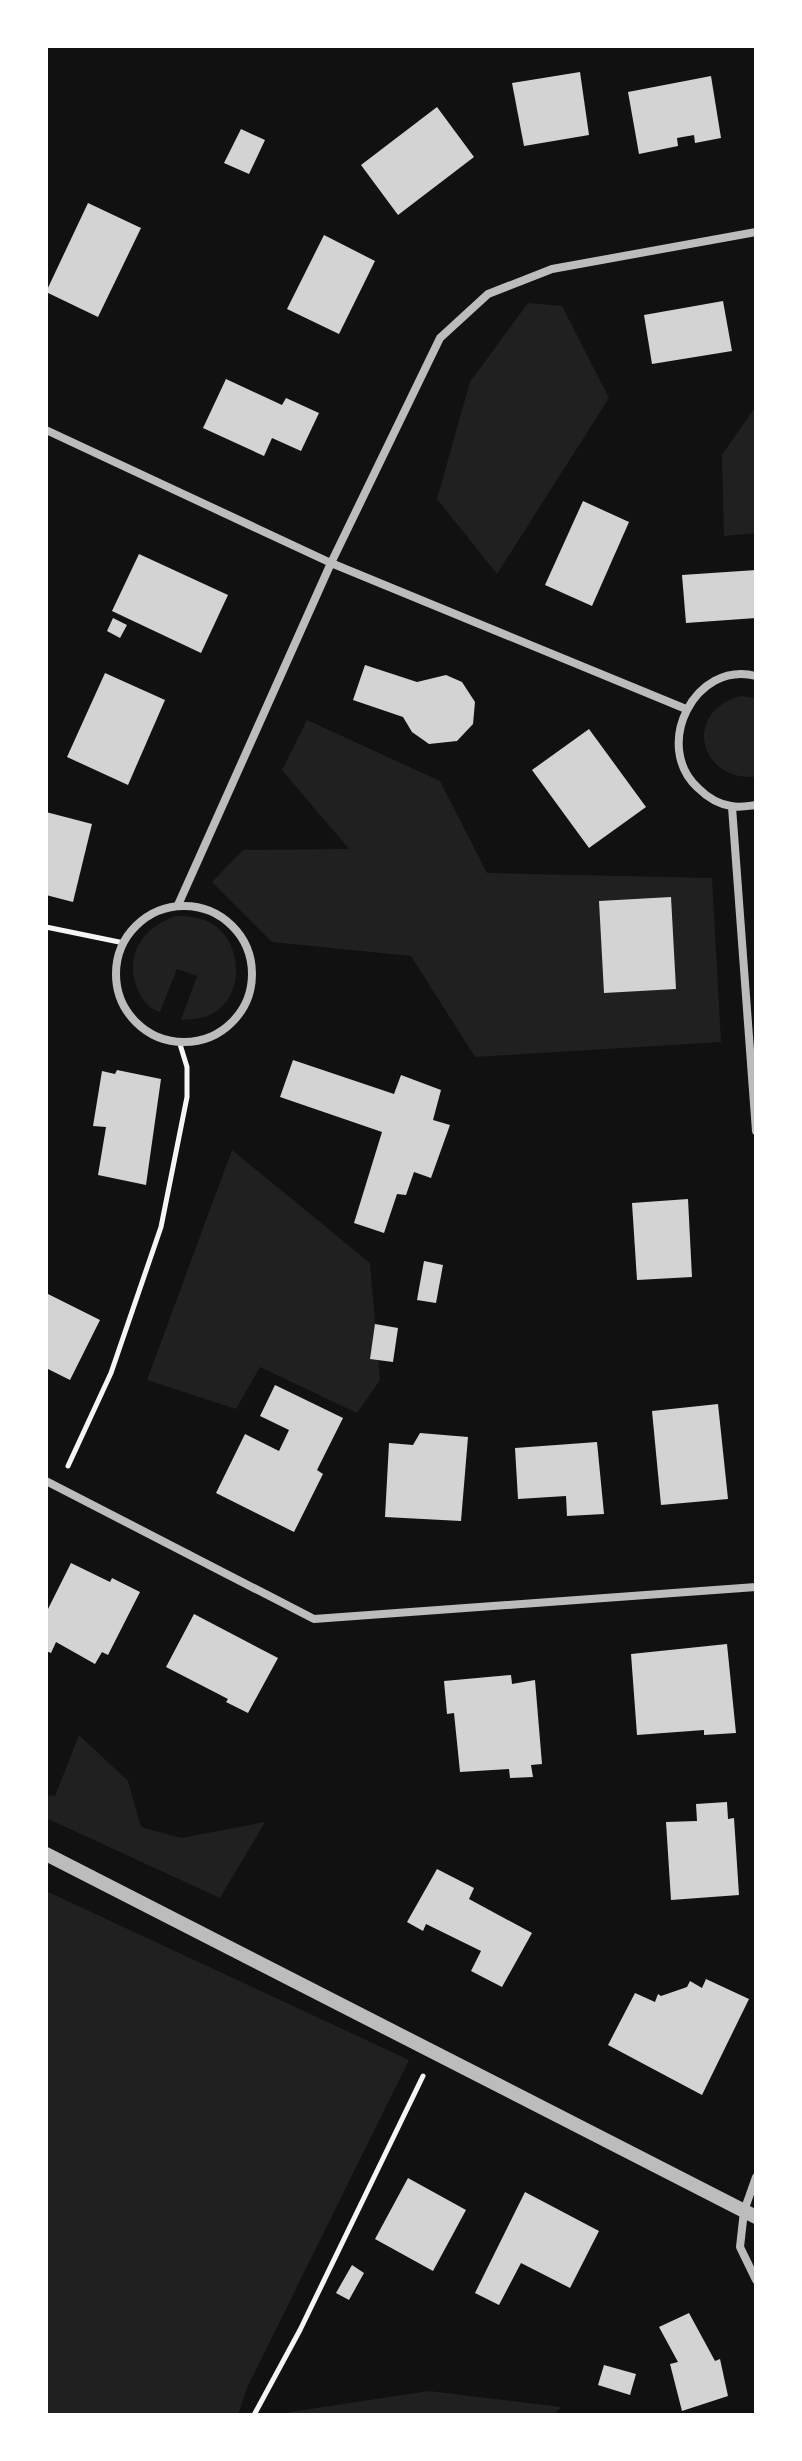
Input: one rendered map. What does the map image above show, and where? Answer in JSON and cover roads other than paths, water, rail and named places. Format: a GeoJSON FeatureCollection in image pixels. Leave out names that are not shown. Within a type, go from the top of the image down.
{"type":"FeatureCollection","features":[{"type":"Feature","properties":{"kind":"street"},"geometry":{"type":"LineString","coordinates":[[178,905],[331,563],[440,338],[488,294],[552,269],[756,232]]}},
{"type":"Feature","properties":{"kind":"street"},"geometry":{"type":"LineString","coordinates":[[46,430],[331,563],[686,709]]}},
{"type":"Feature","properties":{"kind":"street"},"geometry":{"type":"LineString","coordinates":[[756,676],[746,673],[723,677],[708,685],[686,709],[678,731],[678,749],[692,782],[709,798],[732,807],[756,805]]}},
{"type":"Feature","properties":{"kind":"street"},"geometry":{"type":"LineString","coordinates":[[732,807],[756,1131]]}},
{"type":"Feature","properties":{"kind":"street"},"geometry":{"type":"LineString","coordinates":[[178,905],[213,912],[228,921],[244,939],[252,961],[252,985],[246,1003],[233,1022],[218,1033],[196,1041],[155,1036],[131,1017],[116,983],[118,960],[124,943],[136,926],[155,911],[178,905]]}},
{"type":"Feature","properties":{"kind":"street"},"geometry":{"type":"LineString","coordinates":[[46,1481],[314,1619],[756,1587]]}},
{"type":"Feature","properties":{"kind":"street"},"geometry":{"type":"LineString","coordinates":[[46,1854],[750,2214]]}},
{"type":"Feature","properties":{"kind":"street"},"geometry":{"type":"LineString","coordinates":[[756,2177],[740,2247],[756,2280]]}}]}
